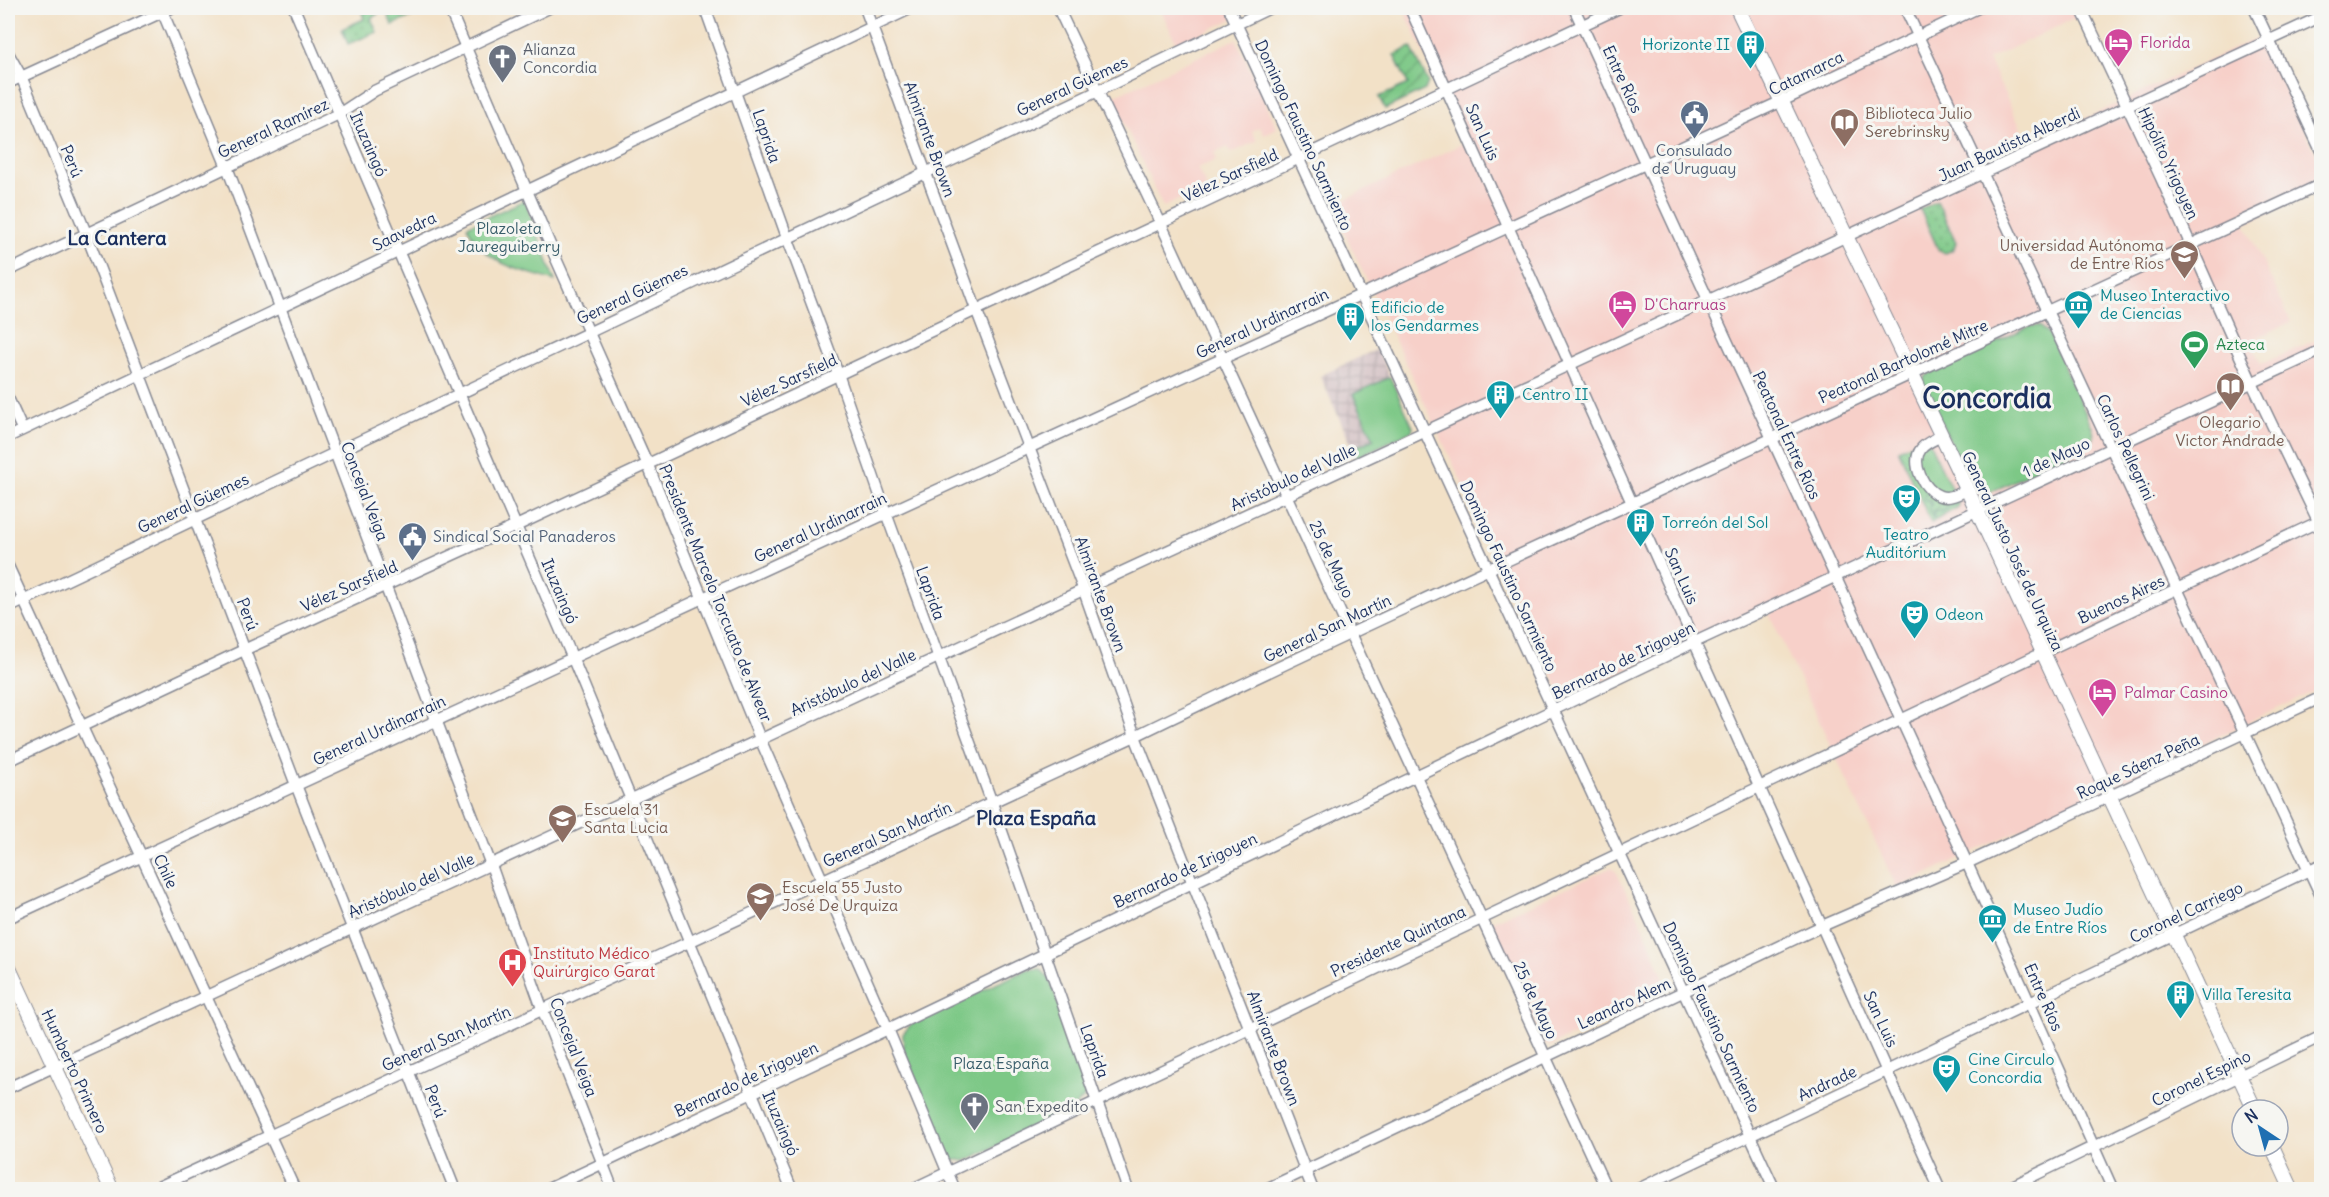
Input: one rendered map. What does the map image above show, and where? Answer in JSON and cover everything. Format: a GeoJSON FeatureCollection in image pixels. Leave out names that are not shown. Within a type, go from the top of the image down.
{"type":"FeatureCollection","features":[{"type":"Feature","properties":{"kind":"street","name":"Ituzaingó"},"geometry":{"type":"LineString","coordinates":[[294,8],[461,393],[632,800],[792,1190]]}},
{"type":"Feature","properties":{"kind":"street","name":"Presidente Marcelo Torcuato de Alvear"},"geometry":{"type":"LineString","coordinates":[[449,8],[646,463],[761,741],[888,1029],[955,1190]]}},
{"type":"Feature","properties":{"kind":"street","name":"General Ramírez"},"geometry":{"type":"LineString","coordinates":[[8,271],[339,114],[375,91],[549,8]]}},
{"type":"Feature","properties":{"kind":"street","name":"Laprida"},"geometry":{"type":"LineString","coordinates":[[705,8],[992,803],[1128,1190]]}},
{"type":"Feature","properties":{"kind":"street","name":"Almirante Brown"},"geometry":{"type":"LineString","coordinates":[[865,8],[976,309],[1084,591],[1136,736],[1313,1190]]}},
{"type":"Feature","properties":{"kind":"street","name":"Saavedra"},"geometry":{"type":"LineString","coordinates":[[8,437],[912,8]]}},
{"type":"Feature","properties":{"kind":"street","name":"25 de Mayo"},"geometry":{"type":"LineString","coordinates":[[1058,8],[1223,357],[1606,1190]]}},
{"type":"Feature","properties":{"kind":"street","name":"Domingo Faustino Sarmiento"},"geometry":{"type":"LineString","coordinates":[[1228,8],[1426,430],[1775,1190]]}},
{"type":"Feature","properties":{"kind":"street","name":"General Güemes"},"geometry":{"type":"LineString","coordinates":[[8,608],[1270,8]]}},
{"type":"Feature","properties":{"kind":"street","name":"San Luis"},"geometry":{"type":"LineString","coordinates":[[1410,8],[1940,1190]]}},
{"type":"Feature","properties":{"kind":"street","name":"Entre Ríos"},"geometry":{"type":"LineString","coordinates":[[1574,8],[1646,163]]}},
{"type":"Feature","properties":{"kind":"street","name":"Vélez Sarsfield"},"geometry":{"type":"LineString","coordinates":[[8,761],[516,526],[646,463],[1620,8]]}},
{"type":"Feature","properties":{"kind":"street","name":"General Justo José de Urquiza"},"geometry":{"type":"LineString","coordinates":[[1737,8],[1977,510],[2250,1098]]}},
{"type":"Feature","properties":{"kind":"street","name":"Carlos Pellegrini"},"geometry":{"type":"LineString","coordinates":[[1905,8],[2322,898]]}},
{"type":"Feature","properties":{"kind":"street","name":"Catamarca"},"geometry":{"type":"LineString","coordinates":[[1646,163],[1782,102],[1978,8]]}},
{"type":"Feature","properties":{"kind":"street","name":"Hipólito Yrigoyen"},"geometry":{"type":"LineString","coordinates":[[2081,8],[2252,383],[2321,523]]}},
{"type":"Feature","properties":{"kind":"street"},"geometry":{"type":"LineString","coordinates":[[2254,8],[2322,153]]}},
{"type":"Feature","properties":{"kind":"street"},"geometry":{"type":"LineString","coordinates":[[8,82],[165,9]]}},
{"type":"Feature","properties":{"kind":"street","name":"Concejal Veiga"},"geometry":{"type":"LineString","coordinates":[[165,9],[491,865],[543,1011],[613,1190]]}},
{"type":"Feature","properties":{"kind":"street","name":"Juan Bautista Alberdi"},"geometry":{"type":"LineString","coordinates":[[1709,299],[1847,238],[2322,16]]}},
{"type":"Feature","properties":{"kind":"street","name":"Perú"},"geometry":{"type":"LineString","coordinates":[[8,52],[21,76],[86,233],[296,785],[455,1190]]}},
{"type":"Feature","properties":{"kind":"street","name":"General Urdinarrain"},"geometry":{"type":"LineString","coordinates":[[8,918],[1646,163]]}},
{"type":"Feature","properties":{"kind":"street","name":"Peatonal Entre Ríos"},"geometry":{"type":"LineString","coordinates":[[1646,163],[1900,720]]}},
{"type":"Feature","properties":{"kind":"street","name":"Peatonal Bartolomé Mitre"},"geometry":{"type":"LineString","coordinates":[[1633,502],[2322,184]]}},
{"type":"Feature","properties":{"kind":"street","name":"Aristóbulo del Valle"},"geometry":{"type":"LineString","coordinates":[[8,1088],[939,659],[1709,299]]}},
{"type":"Feature","properties":{"kind":"street","name":"1 de Mayo"},"geometry":{"type":"LineString","coordinates":[[1836,577],[2322,350]]}},
{"type":"Feature","properties":{"kind":"street"},"geometry":{"type":"LineString","coordinates":[[8,398],[22,429]]}},
{"type":"Feature","properties":{"kind":"street"},"geometry":{"type":"LineString","coordinates":[[1941,436],[1927,443],[1919,451],[1917,465],[1922,477],[1928,489],[1940,496],[1954,495],[1967,490]]}},
{"type":"Feature","properties":{"kind":"street","name":"General San Martín"},"geometry":{"type":"LineString","coordinates":[[152,1190],[992,803],[1633,502]]}},
{"type":"Feature","properties":{"kind":"street","name":"Buenos Aires"},"geometry":{"type":"LineString","coordinates":[[1900,720],[2321,523]]}},
{"type":"Feature","properties":{"kind":"street","name":"Chile"},"geometry":{"type":"LineString","coordinates":[[8,566],[295,1190]]}},
{"type":"Feature","properties":{"kind":"street","name":"Bernardo de Irigoyen"},"geometry":{"type":"LineString","coordinates":[[546,1190],[888,1029],[1695,642],[1836,577]]}},
{"type":"Feature","properties":{"kind":"street","name":"Roque Sáenz Peña"},"geometry":{"type":"LineString","coordinates":[[1967,862],[2322,697]]}},
{"type":"Feature","properties":{"kind":"street","name":"Entre Ríos"},"geometry":{"type":"LineString","coordinates":[[1900,720],[2031,1002],[2114,1190]]}},
{"type":"Feature","properties":{"kind":"street","name":"Presidente Quintana"},"geometry":{"type":"LineString","coordinates":[[910,1190],[1900,720]]}},
{"type":"Feature","properties":{"kind":"street","name":"Leandro Alem"},"geometry":{"type":"LineString","coordinates":[[1264,1190],[1822,926],[1967,862]]}},
{"type":"Feature","properties":{"kind":"street","name":"Coronel Carriego"},"geometry":{"type":"LineString","coordinates":[[2031,1002],[2322,864]]}},
{"type":"Feature","properties":{"kind":"street","name":"Humberto Primero"},"geometry":{"type":"LineString","coordinates":[[8,966],[112,1190]]}},
{"type":"Feature","properties":{"kind":"street","name":"Andrade"},"geometry":{"type":"LineString","coordinates":[[1636,1190],[2031,1002]]}},
{"type":"Feature","properties":{"kind":"street","name":"Coronel Espino"},"geometry":{"type":"LineString","coordinates":[[2004,1190],[2322,1036]]}},
{"type":"Feature","properties":{"kind":"street"},"geometry":{"type":"LineString","coordinates":[[2277,1158],[2292,1190]]}},
{"type":"Feature","properties":{"kind":"shaded area"},"geometry":{"type":"Polygon","coordinates":[[[1160,8],[1256,8],[1177,45],[1160,8]]]}},
{"type":"Feature","properties":{"kind":"shaded area"},"geometry":{"type":"Polygon","coordinates":[[[1403,8],[2097,8],[1988,59],[2029,145],[2261,36],[2321,165],[2321,188],[2245,224],[2291,322],[2250,341],[2261,364],[2321,338],[2321,688],[1897,888],[1765,605],[1564,700],[1332,206],[1466,142],[1403,8]]]}},
{"type":"Feature","properties":{"kind":"shaded area"},"geometry":{"type":"Polygon","coordinates":[[[1236,39],[1277,128],[1264,135],[1260,127],[1252,131],[1257,141],[1231,153],[1228,147],[1214,153],[1217,160],[1197,168],[1207,187],[1163,207],[1112,97],[1236,39]]]}},
{"type":"Feature","properties":{"kind":"shaded area"},"geometry":{"type":"Polygon","coordinates":[[[1377,349],[1390,377],[1353,394],[1374,439],[1353,448],[1320,376],[1377,349]]]}},
{"type":"Feature","properties":{"kind":"shaded area"},"geometry":{"type":"Polygon","coordinates":[[[1612,867],[1644,928],[1665,981],[1665,992],[1550,1046],[1544,1043],[1491,922],[1612,867]]]}},
{"type":"Feature","properties":{"kind":"green space"},"geometry":{"type":"Polygon","coordinates":[[[366,8],[375,8],[378,14],[371,18],[377,32],[348,44],[342,29],[364,19],[362,13],[368,11],[366,8]]]}},
{"type":"Feature","properties":{"kind":"green space"},"geometry":{"type":"Polygon","coordinates":[[[405,8],[433,8],[392,25],[388,15],[405,8]]]}},
{"type":"Feature","properties":{"kind":"green space"},"geometry":{"type":"Polygon","coordinates":[[[1411,47],[1428,82],[1425,90],[1385,109],[1379,97],[1408,84],[1394,55],[1411,47]]]}},
{"type":"Feature","properties":{"kind":"green space","name":"Plazoleta Jaureguiberry"},"geometry":{"type":"Polygon","coordinates":[[[525,200],[555,281],[504,264],[483,249],[467,226],[525,200]]]}},
{"type":"Feature","properties":{"kind":"green space"},"geometry":{"type":"Polygon","coordinates":[[[1937,201],[1956,242],[1954,249],[1946,253],[1939,251],[1920,209],[1937,201]]]}},
{"type":"Feature","properties":{"kind":"green space"},"geometry":{"type":"Polygon","coordinates":[[[2030,326],[2040,326],[2049,334],[2093,429],[2094,438],[2088,446],[1991,492],[1980,492],[1971,486],[1923,384],[1924,378],[1928,374],[2030,326]]]}},
{"type":"Feature","properties":{"kind":"green space"},"geometry":{"type":"Polygon","coordinates":[[[1390,377],[1413,427],[1412,431],[1357,457],[1353,448],[1374,439],[1353,394],[1390,377]]]}},
{"type":"Feature","properties":{"kind":"green space"},"geometry":{"type":"Polygon","coordinates":[[[1927,437],[1958,503],[1958,507],[1931,523],[1898,449],[1927,437]]]}},
{"type":"Feature","properties":{"kind":"green space"},"geometry":{"type":"Polygon","coordinates":[[[1926,492],[1955,498],[1957,502],[1941,512],[1935,510],[1934,518],[1930,509],[1931,503],[1924,499],[1926,492]]]}},
{"type":"Feature","properties":{"kind":"green space","name":"Plaza España"},"geometry":{"type":"Polygon","coordinates":[[[1028,969],[1041,969],[1050,980],[1087,1086],[1084,1098],[1067,1112],[965,1161],[952,1159],[944,1147],[904,1051],[903,1034],[912,1023],[1028,969]]]}},
{"type":"Feature","properties":{"kind":"place","name":"Florida"},"geometry":{"type":"Point","coordinates":[2119,68]}},
{"type":"Feature","properties":{"kind":"place","name":"Horizonte II"},"geometry":{"type":"Point","coordinates":[1751,70]}},
{"type":"Feature","properties":{"kind":"place","name":"Alianza Concordia"},"geometry":{"type":"Point","coordinates":[502,84]}},
{"type":"Feature","properties":{"kind":"place","name":"Consulado de Uruguay"},"geometry":{"type":"Point","coordinates":[1694,140]}},
{"type":"Feature","properties":{"kind":"place","name":"Biblioteca Julio Serebrinsky"},"geometry":{"type":"Point","coordinates":[1844,148]}},
{"type":"Feature","properties":{"kind":"place","name":"Universidad Autónoma de Entre Ríos"},"geometry":{"type":"Point","coordinates":[2185,280]}},
{"type":"Feature","properties":{"kind":"place","name":"D'Charruas"},"geometry":{"type":"Point","coordinates":[1623,330]}},
{"type":"Feature","properties":{"kind":"place","name":"Museo Interactivo de Ciencias"},"geometry":{"type":"Point","coordinates":[2079,330]}},
{"type":"Feature","properties":{"kind":"place","name":"Edificio de los Gendarmes"},"geometry":{"type":"Point","coordinates":[1350,342]}},
{"type":"Feature","properties":{"kind":"place","name":"Azteca"},"geometry":{"type":"Point","coordinates":[2195,370]}},
{"type":"Feature","properties":{"kind":"place","name":"Olegario Victor Andrade"},"geometry":{"type":"Point","coordinates":[2230,412]}},
{"type":"Feature","properties":{"kind":"place","name":"Centro II"},"geometry":{"type":"Point","coordinates":[1501,420]}},
{"type":"Feature","properties":{"kind":"place","name":"Teatro Auditórium"},"geometry":{"type":"Point","coordinates":[1906,524]}},
{"type":"Feature","properties":{"kind":"place","name":"Torreón del Sol"},"geometry":{"type":"Point","coordinates":[1641,548]}},
{"type":"Feature","properties":{"kind":"place","name":"Sindical Social Panaderos"},"geometry":{"type":"Point","coordinates":[412,562]}},
{"type":"Feature","properties":{"kind":"place","name":"Odeon"},"geometry":{"type":"Point","coordinates":[1914,640]}},
{"type":"Feature","properties":{"kind":"place","name":"Palmar Casino"},"geometry":{"type":"Point","coordinates":[2103,718]}},
{"type":"Feature","properties":{"kind":"place","name":"Escuela 31 Santa Lucia"},"geometry":{"type":"Point","coordinates":[563,844]}},
{"type":"Feature","properties":{"kind":"place","name":"Escuela 55 Justo José De Urquiza"},"geometry":{"type":"Point","coordinates":[761,922]}},
{"type":"Feature","properties":{"kind":"place","name":"Museo Judío de Entre Ríos"},"geometry":{"type":"Point","coordinates":[1992,944]}},
{"type":"Feature","properties":{"kind":"place","name":"Instituto Médico Quirúrgico Garat"},"geometry":{"type":"Point","coordinates":[512,988]}},
{"type":"Feature","properties":{"kind":"place","name":"Villa Teresita"},"geometry":{"type":"Point","coordinates":[2181,1020]}},
{"type":"Feature","properties":{"kind":"place","name":"Cine Circulo Concordia"},"geometry":{"type":"Point","coordinates":[1947,1094]}},
{"type":"Feature","properties":{"kind":"place","name":"San Expedito"},"geometry":{"type":"Point","coordinates":[974,1132]}},
{"type":"Feature","properties":{"kind":"district","name":"La Cantera"},"geometry":{"type":"Point","coordinates":[117,237]}},
{"type":"Feature","properties":{"kind":"district","name":"Concordia"},"geometry":{"type":"Point","coordinates":[1987,398]}},
{"type":"Feature","properties":{"kind":"district","name":"Plaza España"},"geometry":{"type":"Point","coordinates":[1036,817]}}]}
